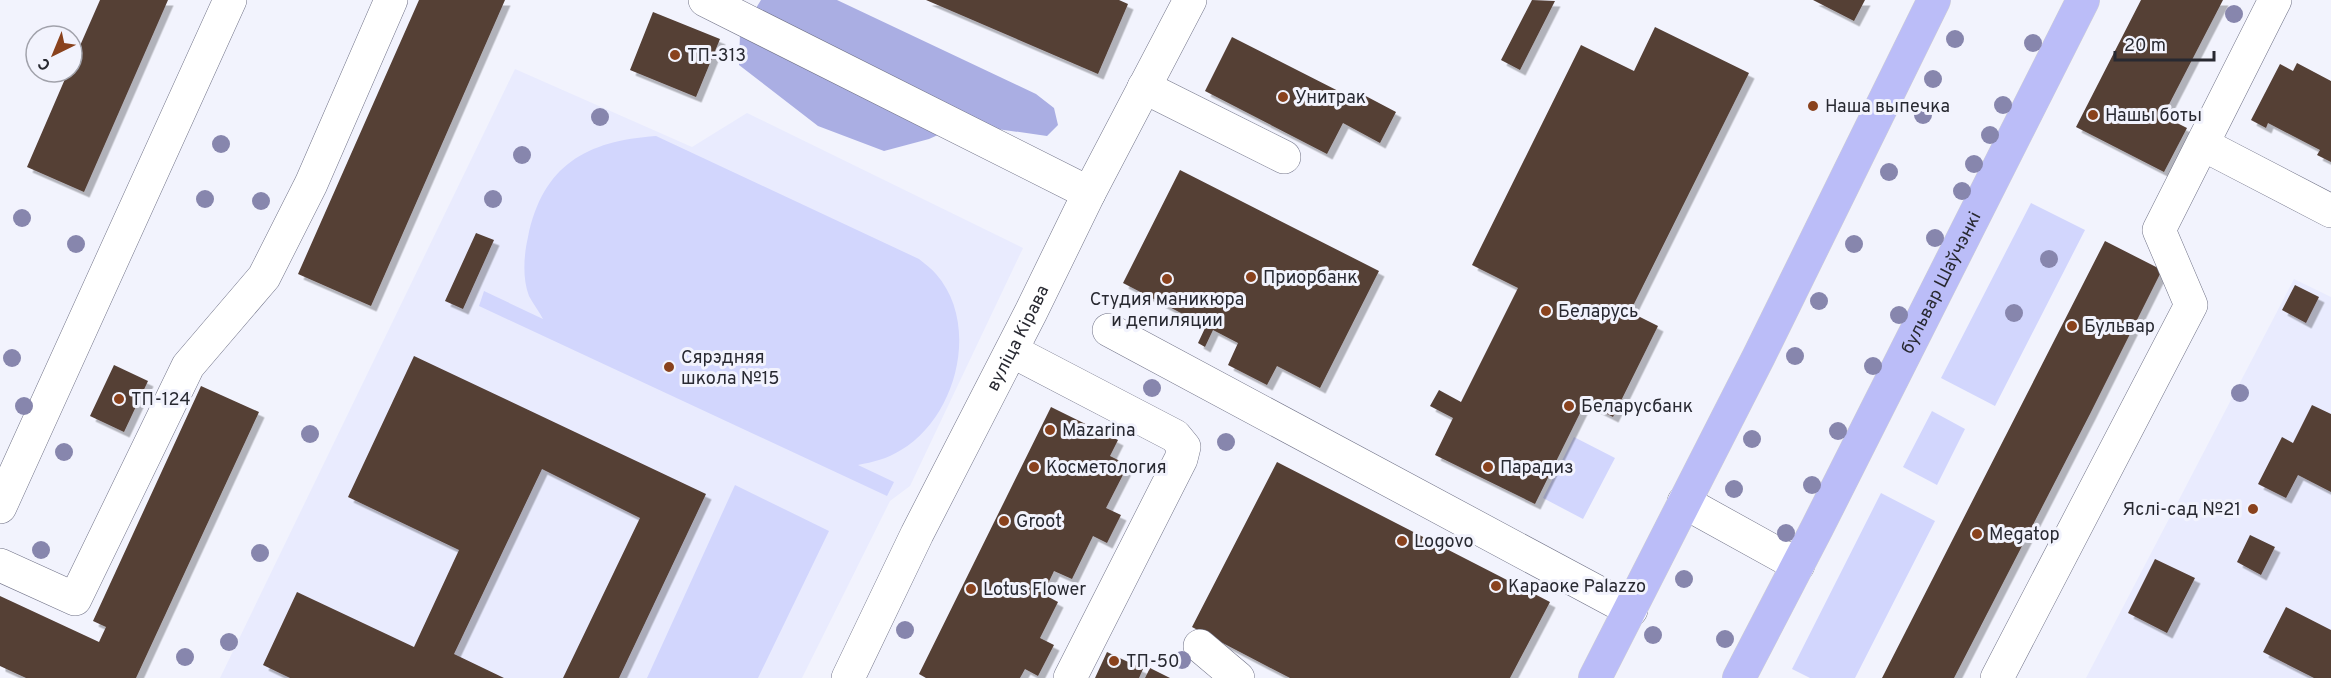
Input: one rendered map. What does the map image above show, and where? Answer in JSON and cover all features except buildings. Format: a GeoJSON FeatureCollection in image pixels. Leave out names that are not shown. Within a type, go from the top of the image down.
{"type":"FeatureCollection","features":[{"type":"Feature","properties":{"kind":"main road"},"geometry":{"type":"LineString","coordinates":[[1594,678],[1631,610],[1759,356],[1934,0]]}},
{"type":"Feature","properties":{"kind":"main road","name":"бульвар Шаўчэнкі"},"geometry":{"type":"LineString","coordinates":[[1746,676],[1798,565],[2083,0]]}},
{"type":"Feature","properties":{"kind":"street"},"geometry":{"type":"LineString","coordinates":[[0,507],[230,0]]}},
{"type":"Feature","properties":{"kind":"street"},"geometry":{"type":"LineString","coordinates":[[0,565],[75,599],[188,366],[264,277],[311,184],[391,0]]}},
{"type":"Feature","properties":{"kind":"street"},"geometry":{"type":"LineString","coordinates":[[705,0],[1089,193]]}},
{"type":"Feature","properties":{"kind":"street","name":"вуліца Кірава"},"geometry":{"type":"LineString","coordinates":[[848,678],[917,534],[1089,193],[1190,0]]}},
{"type":"Feature","properties":{"kind":"street"},"geometry":{"type":"LineString","coordinates":[[1997,678],[2191,305],[2159,230],[2204,145],[2275,0]]}},
{"type":"Feature","properties":{"kind":"street"},"geometry":{"type":"LineString","coordinates":[[1144,87],[1284,157]]}},
{"type":"Feature","properties":{"kind":"street"},"geometry":{"type":"LineString","coordinates":[[2204,145],[2331,211]]}},
{"type":"Feature","properties":{"kind":"street"},"geometry":{"type":"LineString","coordinates":[[1109,330],[1631,610]]}},
{"type":"Feature","properties":{"kind":"street"},"geometry":{"type":"LineString","coordinates":[[1011,351],[1175,436],[1184,447],[1181,459],[1070,678]]}},
{"type":"Feature","properties":{"kind":"street"},"geometry":{"type":"LineString","coordinates":[[1684,502],[1798,565]]}},
{"type":"Feature","properties":{"kind":"street"},"geometry":{"type":"LineString","coordinates":[[1200,646],[1238,678]]}},
{"type":"Feature","properties":{"kind":"shaded area"},"geometry":{"type":"Polygon","coordinates":[[[761,0],[837,0],[1036,94],[1054,108],[1058,125],[1047,136],[962,124],[929,139],[884,151],[818,126],[739,65],[740,34],[761,0]]]}},
{"type":"Feature","properties":{"kind":"shaded area","name":"Сярэдняя школа №15"},"geometry":{"type":"Polygon","coordinates":[[[515,69],[692,147],[747,113],[1023,248],[910,486],[890,501],[802,678],[220,678],[515,69]]]}},
{"type":"Feature","properties":{"kind":"shaded area"},"geometry":{"type":"Polygon","coordinates":[[[656,136],[919,259],[936,274],[950,295],[957,319],[959,344],[956,369],[948,394],[936,416],[920,435],[901,450],[885,458],[858,465],[894,482],[887,496],[479,306],[484,291],[543,319],[529,296],[524,266],[528,237],[544,192],[571,161],[589,151],[631,139],[656,136]]]}},
{"type":"Feature","properties":{"kind":"shaded area"},"geometry":{"type":"Polygon","coordinates":[[[2031,203],[2085,230],[1995,406],[1941,378],[2031,203]]]}},
{"type":"Feature","properties":{"kind":"shaded area","name":"Яслі-сад №21"},"geometry":{"type":"Polygon","coordinates":[[[2294,279],[2331,297],[2331,678],[2086,678],[2294,279]]]}},
{"type":"Feature","properties":{"kind":"shaded area"},"geometry":{"type":"Polygon","coordinates":[[[1932,411],[1965,429],[1937,485],[1903,467],[1932,411]]]}},
{"type":"Feature","properties":{"kind":"shaded area"},"geometry":{"type":"Polygon","coordinates":[[[1574,437],[1615,458],[1583,519],[1543,498],[1574,437]]]}},
{"type":"Feature","properties":{"kind":"shaded area"},"geometry":{"type":"Polygon","coordinates":[[[735,485],[829,531],[758,678],[647,678],[735,485]]]}},
{"type":"Feature","properties":{"kind":"shaded area"},"geometry":{"type":"Polygon","coordinates":[[[1881,493],[1935,521],[1855,678],[1810,678],[1792,669],[1881,493]]]}},
{"type":"Feature","properties":{"kind":"place","name":"ТП-313"},"geometry":{"type":"Point","coordinates":[675,55]}},
{"type":"Feature","properties":{"kind":"place","name":"Унитрак"},"geometry":{"type":"Point","coordinates":[1283,97]}},
{"type":"Feature","properties":{"kind":"place","name":"Наша выпечка"},"geometry":{"type":"Point","coordinates":[1813,106]}},
{"type":"Feature","properties":{"kind":"place","name":"Нашы боты"},"geometry":{"type":"Point","coordinates":[2093,115]}},
{"type":"Feature","properties":{"kind":"place","name":"Приорбанк"},"geometry":{"type":"Point","coordinates":[1251,277]}},
{"type":"Feature","properties":{"kind":"place","name":"Студия маникюра и депиляции"},"geometry":{"type":"Point","coordinates":[1167,279]}},
{"type":"Feature","properties":{"kind":"place","name":"Беларусь"},"geometry":{"type":"Point","coordinates":[1546,311]}},
{"type":"Feature","properties":{"kind":"place","name":"Бульвар"},"geometry":{"type":"Point","coordinates":[2072,326]}},
{"type":"Feature","properties":{"kind":"place","name":"Сярэдняя школа №15"},"geometry":{"type":"Point","coordinates":[669,367]}},
{"type":"Feature","properties":{"kind":"place","name":"ТП-124"},"geometry":{"type":"Point","coordinates":[119,399]}},
{"type":"Feature","properties":{"kind":"place","name":"Беларусбанк"},"geometry":{"type":"Point","coordinates":[1569,406]}},
{"type":"Feature","properties":{"kind":"place","name":"Mazarina"},"geometry":{"type":"Point","coordinates":[1050,430]}},
{"type":"Feature","properties":{"kind":"place","name":"Косметология"},"geometry":{"type":"Point","coordinates":[1034,467]}},
{"type":"Feature","properties":{"kind":"place","name":"Парадиз"},"geometry":{"type":"Point","coordinates":[1488,467]}},
{"type":"Feature","properties":{"kind":"place","name":"Яслі-сад №21"},"geometry":{"type":"Point","coordinates":[2253,509]}},
{"type":"Feature","properties":{"kind":"place","name":"Groot"},"geometry":{"type":"Point","coordinates":[1004,521]}},
{"type":"Feature","properties":{"kind":"place","name":"Megatop"},"geometry":{"type":"Point","coordinates":[1977,534]}},
{"type":"Feature","properties":{"kind":"place","name":"Logovo"},"geometry":{"type":"Point","coordinates":[1402,541]}},
{"type":"Feature","properties":{"kind":"place","name":"Караоке Palazzo"},"geometry":{"type":"Point","coordinates":[1496,586]}},
{"type":"Feature","properties":{"kind":"place","name":"Lotus Flower"},"geometry":{"type":"Point","coordinates":[971,589]}},
{"type":"Feature","properties":{"kind":"place","name":"ТП-50"},"geometry":{"type":"Point","coordinates":[1114,661]}}]}
